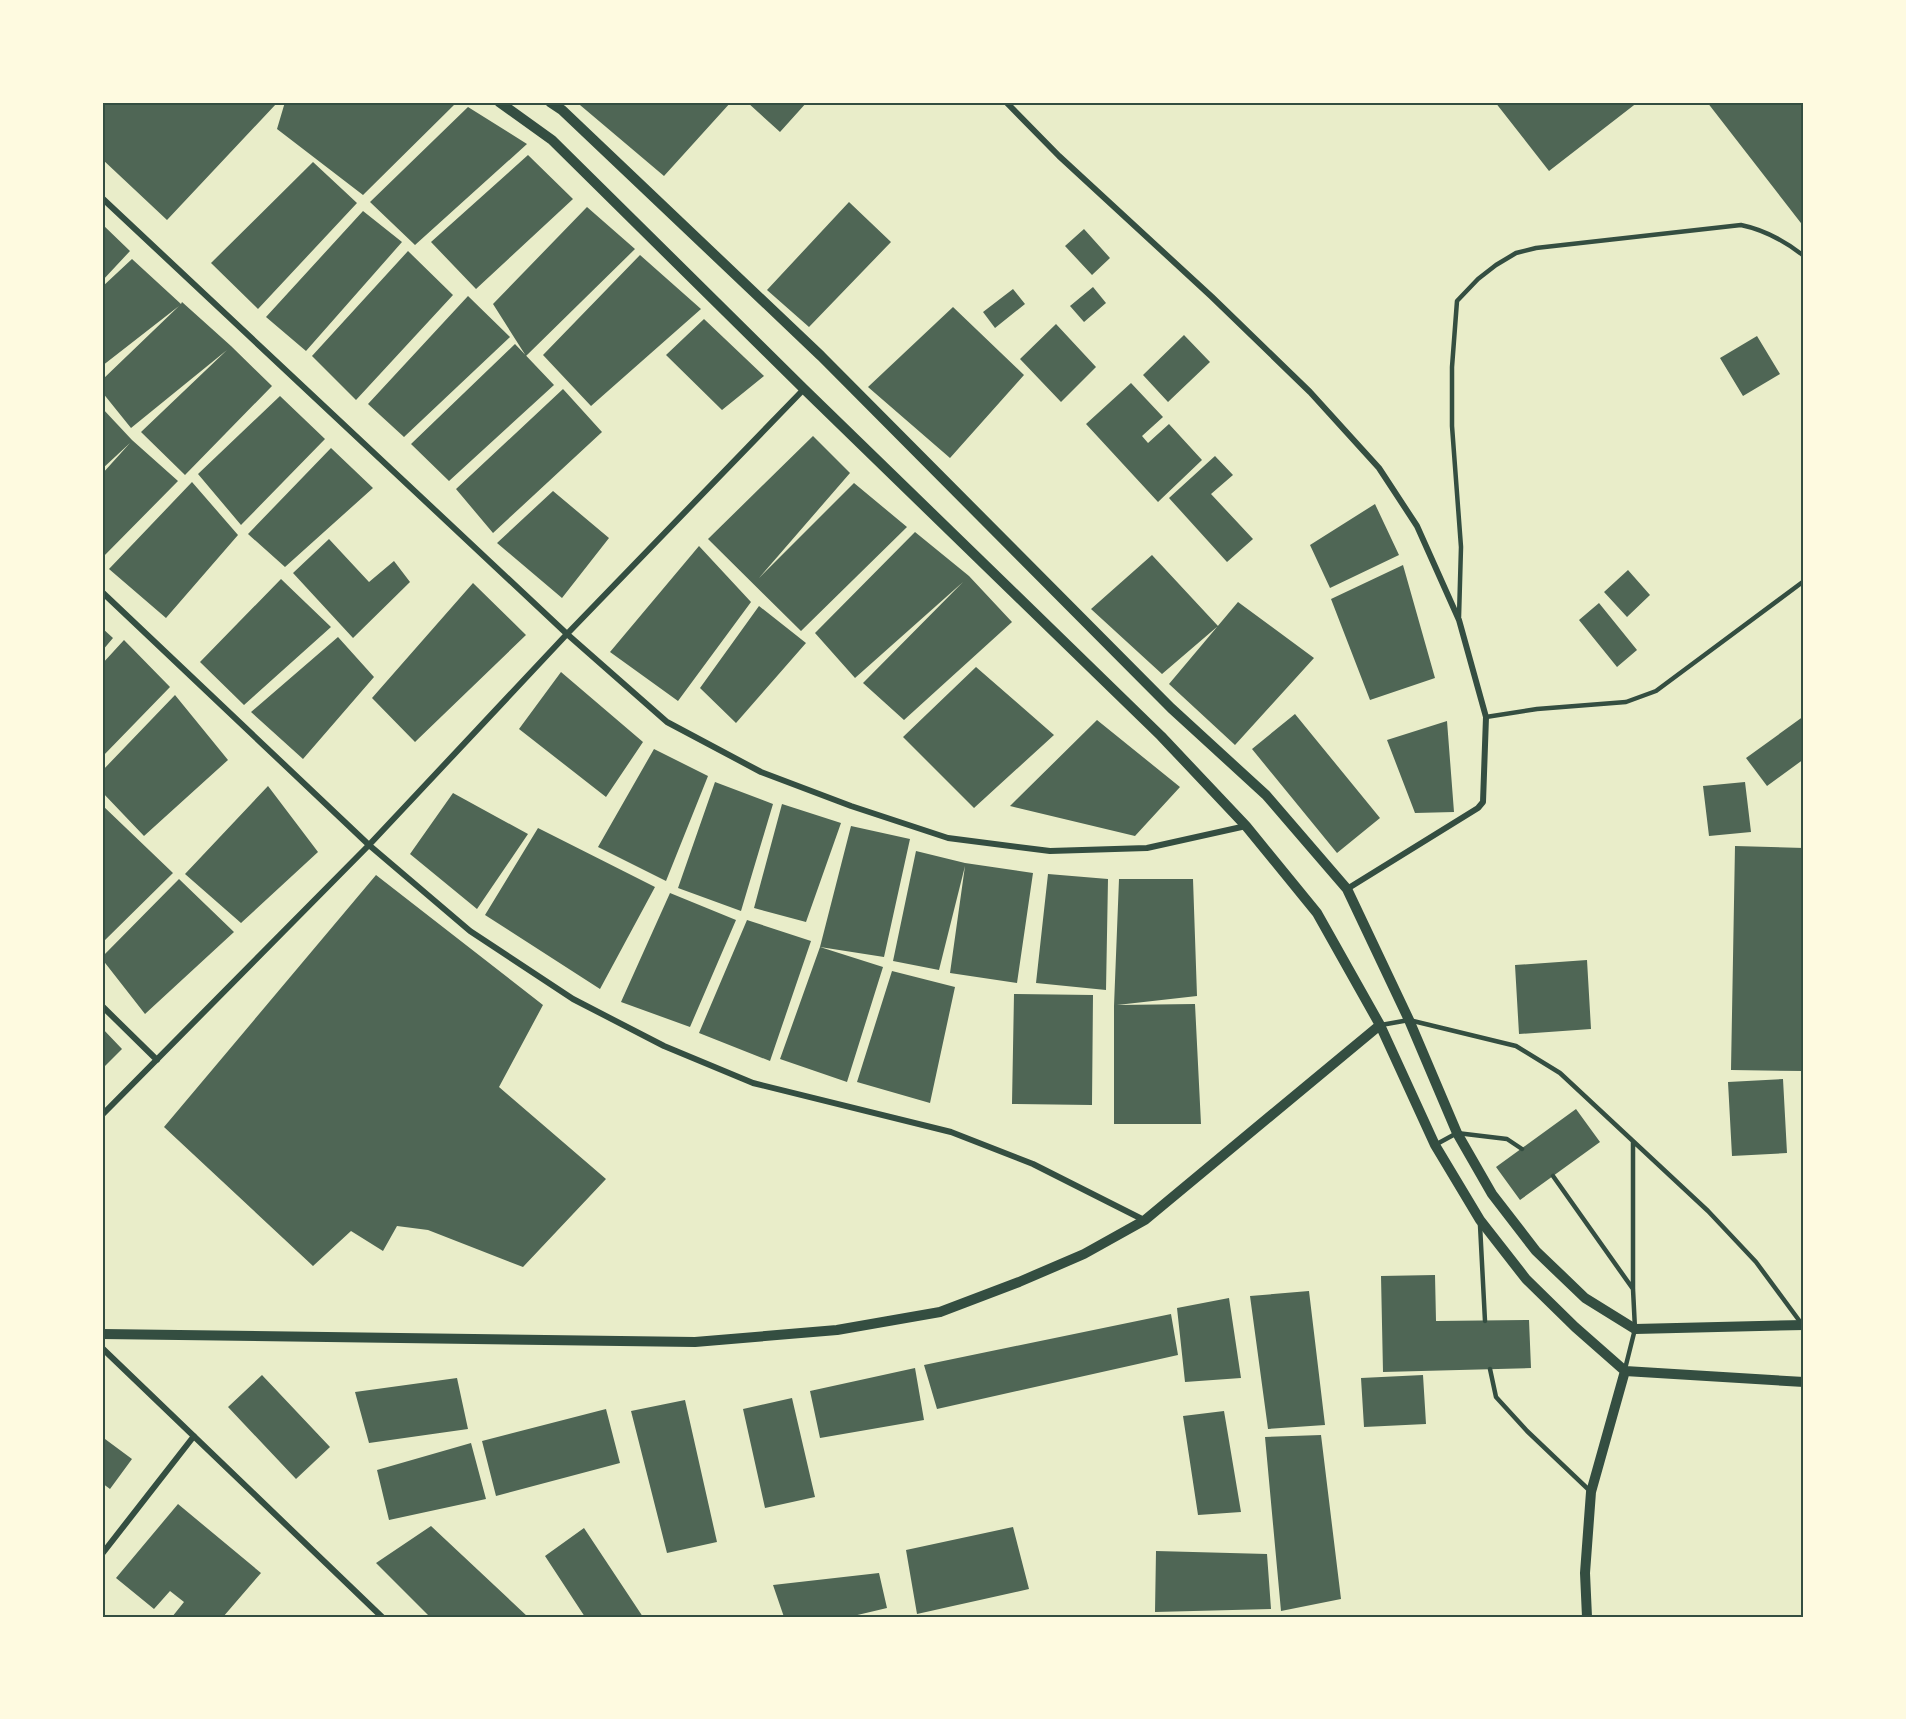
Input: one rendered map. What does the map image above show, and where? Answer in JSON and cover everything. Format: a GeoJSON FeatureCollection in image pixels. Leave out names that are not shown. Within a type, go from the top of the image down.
{"type":"FeatureCollection","features":[{"type":"Feature","properties":{"kind":"street"},"geometry":{"type":"LineString","coordinates":[[499,102],[552,140],[1161,736],[1246,826],[1317,913],[1380,1025],[1435,1145],[1480,1220],[1526,1279],[1624,1371],[1804,1382]]}},
{"type":"Feature","properties":{"kind":"street"},"geometry":{"type":"LineString","coordinates":[[550,102],[562,110],[821,356],[1171,708],[1266,795],[1347,889],[1409,1020],[1457,1134],[1492,1194],[1536,1251],[1584,1298],[1635,1329],[1803,1325]]}},
{"type":"Feature","properties":{"kind":"street"},"geometry":{"type":"LineString","coordinates":[[1006,102],[1059,156],[1212,297],[1310,392],[1379,468],[1417,526],[1459,620],[1486,717],[1483,802],[1478,808],[1347,889]]}},
{"type":"Feature","properties":{"kind":"street"},"geometry":{"type":"LineString","coordinates":[[102,198],[567,634],[667,723],[761,772],[850,806],[948,838],[1050,850],[1148,848],[1246,826]]}},
{"type":"Feature","properties":{"kind":"street"},"geometry":{"type":"LineString","coordinates":[[102,1115],[369,845],[567,634],[804,389]]}},
{"type":"Feature","properties":{"kind":"street"},"geometry":{"type":"LineString","coordinates":[[102,592],[369,845],[470,931],[573,999],[664,1046],[753,1083],[951,1132],[1033,1164],[1145,1220]]}},
{"type":"Feature","properties":{"kind":"street"},"geometry":{"type":"LineString","coordinates":[[102,1006],[157,1060]]}},
{"type":"Feature","properties":{"kind":"street"},"geometry":{"type":"LineString","coordinates":[[102,1334],[695,1342],[837,1330],[940,1312],[1084,1254],[1145,1220],[1380,1025]]}},
{"type":"Feature","properties":{"kind":"street"},"geometry":{"type":"LineString","coordinates":[[102,1348],[382,1617]]}},
{"type":"Feature","properties":{"kind":"street"},"geometry":{"type":"LineString","coordinates":[[1587,1617],[1585,1573],[1591,1492],[1624,1371]]}},
{"type":"Feature","properties":{"kind":"street"},"geometry":{"type":"LineString","coordinates":[[102,1554],[194,1436]]}},
{"type":"Feature","properties":{"kind":"lane"},"geometry":{"type":"LineString","coordinates":[[1459,620],[1461,547],[1452,426],[1452,367],[1457,301],[1478,279],[1496,265],[1516,253],[1536,248],[1741,225],[1775,237],[1804,256]]}},
{"type":"Feature","properties":{"kind":"lane"},"geometry":{"type":"LineString","coordinates":[[1486,717],[1537,709],[1626,702],[1656,691],[1804,581]]}},
{"type":"Feature","properties":{"kind":"lane"},"geometry":{"type":"LineString","coordinates":[[1380,1025],[1409,1020],[1516,1046],[1560,1073],[1708,1211],[1756,1262],[1803,1325]]}},
{"type":"Feature","properties":{"kind":"lane"},"geometry":{"type":"LineString","coordinates":[[1435,1145],[1457,1134],[1508,1139],[1522,1149]]}},
{"type":"Feature","properties":{"kind":"lane"},"geometry":{"type":"LineString","coordinates":[[1624,1371],[1635,1329],[1633,1142]]}},
{"type":"Feature","properties":{"kind":"lane"},"geometry":{"type":"LineString","coordinates":[[1553,1176],[1633,1289]]}},
{"type":"Feature","properties":{"kind":"lane"},"geometry":{"type":"LineString","coordinates":[[1480,1220],[1485,1321]]}},
{"type":"Feature","properties":{"kind":"lane"},"geometry":{"type":"LineString","coordinates":[[1490,1369],[1496,1397],[1527,1431],[1591,1492]]}},
{"type":"Feature","properties":{"kind":"building"},"geometry":{"type":"Polygon","coordinates":[[[102,102],[276,104],[167,220],[102,159],[102,102]]]}},
{"type":"Feature","properties":{"kind":"building"},"geometry":{"type":"Polygon","coordinates":[[[285,102],[455,104],[363,195],[277,129],[285,102]]]}},
{"type":"Feature","properties":{"kind":"building"},"geometry":{"type":"Polygon","coordinates":[[[583,102],[731,102],[664,176],[580,105],[583,102]]]}},
{"type":"Feature","properties":{"kind":"building"},"geometry":{"type":"Polygon","coordinates":[[[747,102],[807,102],[780,132],[747,102]]]}},
{"type":"Feature","properties":{"kind":"building"},"geometry":{"type":"Polygon","coordinates":[[[1495,102],[1638,102],[1549,171],[1495,102]]]}},
{"type":"Feature","properties":{"kind":"building"},"geometry":{"type":"Polygon","coordinates":[[[1707,102],[1804,102],[1804,227],[1707,102]]]}},
{"type":"Feature","properties":{"kind":"building"},"geometry":{"type":"Polygon","coordinates":[[[468,107],[527,144],[415,245],[370,202],[468,107]]]}},
{"type":"Feature","properties":{"kind":"building"},"geometry":{"type":"Polygon","coordinates":[[[528,155],[573,199],[476,289],[431,242],[528,155]]]}},
{"type":"Feature","properties":{"kind":"building"},"geometry":{"type":"Polygon","coordinates":[[[313,162],[357,203],[258,309],[211,263],[313,162]]]}},
{"type":"Feature","properties":{"kind":"building"},"geometry":{"type":"Polygon","coordinates":[[[849,202],[891,242],[809,327],[767,290],[849,202]]]}},
{"type":"Feature","properties":{"kind":"building"},"geometry":{"type":"Polygon","coordinates":[[[587,207],[635,249],[526,356],[493,304],[587,207]]]}},
{"type":"Feature","properties":{"kind":"building"},"geometry":{"type":"Polygon","coordinates":[[[363,211],[402,242],[306,351],[266,317],[363,211]]]}},
{"type":"Feature","properties":{"kind":"building"},"geometry":{"type":"Polygon","coordinates":[[[102,224],[130,251],[102,281],[102,224]]]}},
{"type":"Feature","properties":{"kind":"building"},"geometry":{"type":"Polygon","coordinates":[[[1084,229],[1110,258],[1092,275],[1065,246],[1084,229]]]}},
{"type":"Feature","properties":{"kind":"building"},"geometry":{"type":"Polygon","coordinates":[[[408,251],[453,295],[356,400],[312,356],[408,251]]]}},
{"type":"Feature","properties":{"kind":"building"},"geometry":{"type":"Polygon","coordinates":[[[640,255],[701,309],[591,406],[543,355],[640,255]]]}},
{"type":"Feature","properties":{"kind":"building"},"geometry":{"type":"Polygon","coordinates":[[[132,259],[231,346],[272,386],[185,475],[141,432],[227,350],[131,428],[102,392],[102,380],[179,306],[102,366],[102,287],[132,259]]]}},
{"type":"Feature","properties":{"kind":"building"},"geometry":{"type":"Polygon","coordinates":[[[1093,287],[1106,303],[1084,322],[1070,306],[1093,287]]]}},
{"type":"Feature","properties":{"kind":"building"},"geometry":{"type":"Polygon","coordinates":[[[1013,289],[1025,304],[995,328],[983,312],[1013,289]]]}},
{"type":"Feature","properties":{"kind":"building"},"geometry":{"type":"Polygon","coordinates":[[[468,296],[510,337],[404,437],[368,404],[468,296]]]}},
{"type":"Feature","properties":{"kind":"building"},"geometry":{"type":"Polygon","coordinates":[[[953,307],[1024,375],[950,458],[868,387],[953,307]]]}},
{"type":"Feature","properties":{"kind":"building"},"geometry":{"type":"Polygon","coordinates":[[[704,319],[764,376],[722,410],[666,355],[704,319]]]}},
{"type":"Feature","properties":{"kind":"building"},"geometry":{"type":"Polygon","coordinates":[[[1056,324],[1096,367],[1061,402],[1020,359],[1056,324]]]}},
{"type":"Feature","properties":{"kind":"building"},"geometry":{"type":"Polygon","coordinates":[[[1184,335],[1210,362],[1168,402],[1143,375],[1184,335]]]}},
{"type":"Feature","properties":{"kind":"building"},"geometry":{"type":"Polygon","coordinates":[[[1757,336],[1780,374],[1743,396],[1720,358],[1757,336]]]}},
{"type":"Feature","properties":{"kind":"building"},"geometry":{"type":"Polygon","coordinates":[[[515,344],[554,385],[449,481],[411,444],[515,344]]]}},
{"type":"Feature","properties":{"kind":"building"},"geometry":{"type":"Polygon","coordinates":[[[1131,383],[1163,417],[1142,436],[1148,443],[1169,424],[1202,460],[1158,502],[1086,424],[1131,383]]]}},
{"type":"Feature","properties":{"kind":"building"},"geometry":{"type":"Polygon","coordinates":[[[563,389],[602,432],[493,533],[456,489],[563,389]]]}},
{"type":"Feature","properties":{"kind":"building"},"geometry":{"type":"Polygon","coordinates":[[[280,396],[325,439],[241,525],[198,474],[280,396]]]}},
{"type":"Feature","properties":{"kind":"building"},"geometry":{"type":"Polygon","coordinates":[[[102,408],[132,440],[178,481],[102,558],[102,474],[130,443],[102,469],[102,408]]]}},
{"type":"Feature","properties":{"kind":"building"},"geometry":{"type":"Polygon","coordinates":[[[813,436],[850,473],[759,578],[854,483],[907,527],[801,631],[708,539],[813,436]]]}},
{"type":"Feature","properties":{"kind":"building"},"geometry":{"type":"Polygon","coordinates":[[[331,448],[373,488],[285,567],[248,534],[331,448]]]}},
{"type":"Feature","properties":{"kind":"building"},"geometry":{"type":"Polygon","coordinates":[[[1215,456],[1233,475],[1211,494],[1253,539],[1227,562],[1169,498],[1215,456]]]}},
{"type":"Feature","properties":{"kind":"building"},"geometry":{"type":"Polygon","coordinates":[[[192,482],[238,535],[166,618],[109,569],[192,482]]]}},
{"type":"Feature","properties":{"kind":"building"},"geometry":{"type":"Polygon","coordinates":[[[553,491],[609,538],[562,598],[497,543],[553,491]]]}},
{"type":"Feature","properties":{"kind":"building"},"geometry":{"type":"Polygon","coordinates":[[[1375,504],[1399,555],[1330,588],[1310,545],[1375,504]]]}},
{"type":"Feature","properties":{"kind":"building"},"geometry":{"type":"Polygon","coordinates":[[[915,532],[969,576],[1012,622],[904,720],[863,683],[963,582],[855,678],[815,633],[915,532]]]}},
{"type":"Feature","properties":{"kind":"building"},"geometry":{"type":"Polygon","coordinates":[[[329,539],[369,582],[394,561],[410,582],[353,638],[293,573],[329,539]]]}},
{"type":"Feature","properties":{"kind":"building"},"geometry":{"type":"Polygon","coordinates":[[[699,546],[751,602],[678,701],[610,652],[699,546]]]}},
{"type":"Feature","properties":{"kind":"building"},"geometry":{"type":"Polygon","coordinates":[[[1152,555],[1218,626],[1162,674],[1091,609],[1152,555]]]}},
{"type":"Feature","properties":{"kind":"building"},"geometry":{"type":"Polygon","coordinates":[[[1403,565],[1435,678],[1370,700],[1331,599],[1403,565]]]}},
{"type":"Feature","properties":{"kind":"building"},"geometry":{"type":"Polygon","coordinates":[[[1628,570],[1650,595],[1627,617],[1604,592],[1628,570]]]}},
{"type":"Feature","properties":{"kind":"building"},"geometry":{"type":"Polygon","coordinates":[[[281,579],[331,627],[244,705],[200,662],[281,579]]]}},
{"type":"Feature","properties":{"kind":"building"},"geometry":{"type":"Polygon","coordinates":[[[473,583],[526,635],[415,742],[372,698],[473,583]]]}},
{"type":"Feature","properties":{"kind":"building"},"geometry":{"type":"Polygon","coordinates":[[[1238,602],[1314,658],[1235,745],[1169,684],[1238,602]]]}},
{"type":"Feature","properties":{"kind":"building"},"geometry":{"type":"Polygon","coordinates":[[[1599,603],[1637,650],[1617,667],[1579,620],[1599,603]]]}},
{"type":"Feature","properties":{"kind":"building"},"geometry":{"type":"Polygon","coordinates":[[[759,606],[806,643],[736,723],[700,688],[759,606]]]}},
{"type":"Feature","properties":{"kind":"building"},"geometry":{"type":"Polygon","coordinates":[[[102,628],[113,638],[102,651],[102,628]]]}},
{"type":"Feature","properties":{"kind":"building"},"geometry":{"type":"Polygon","coordinates":[[[338,637],[374,677],[303,759],[251,712],[338,637]]]}},
{"type":"Feature","properties":{"kind":"building"},"geometry":{"type":"Polygon","coordinates":[[[124,640],[170,687],[102,757],[102,664],[124,640]]]}},
{"type":"Feature","properties":{"kind":"building"},"geometry":{"type":"Polygon","coordinates":[[[976,667],[1054,735],[974,808],[903,737],[976,667]]]}},
{"type":"Feature","properties":{"kind":"building"},"geometry":{"type":"Polygon","coordinates":[[[561,672],[643,742],[606,797],[519,729],[561,672]]]}},
{"type":"Feature","properties":{"kind":"building"},"geometry":{"type":"Polygon","coordinates":[[[175,695],[228,760],[144,836],[102,792],[102,771],[175,695]]]}},
{"type":"Feature","properties":{"kind":"building"},"geometry":{"type":"Polygon","coordinates":[[[1295,714],[1380,818],[1337,853],[1252,749],[1295,714]]]}},
{"type":"Feature","properties":{"kind":"building"},"geometry":{"type":"Polygon","coordinates":[[[1804,716],[1804,759],[1767,786],[1746,758],[1804,716]]]}},
{"type":"Feature","properties":{"kind":"building"},"geometry":{"type":"Polygon","coordinates":[[[1097,720],[1180,787],[1135,836],[1010,806],[1097,720]]]}},
{"type":"Feature","properties":{"kind":"building"},"geometry":{"type":"Polygon","coordinates":[[[1447,721],[1454,812],[1415,813],[1387,740],[1447,721]]]}},
{"type":"Feature","properties":{"kind":"building"},"geometry":{"type":"Polygon","coordinates":[[[654,749],[708,776],[666,881],[598,847],[654,749]]]}},
{"type":"Feature","properties":{"kind":"building"},"geometry":{"type":"Polygon","coordinates":[[[715,782],[773,804],[741,911],[678,888],[715,782]]]}},
{"type":"Feature","properties":{"kind":"building"},"geometry":{"type":"Polygon","coordinates":[[[1745,782],[1751,832],[1709,836],[1703,786],[1745,782]]]}},
{"type":"Feature","properties":{"kind":"building"},"geometry":{"type":"Polygon","coordinates":[[[268,786],[318,852],[241,923],[185,874],[268,786]]]}},
{"type":"Feature","properties":{"kind":"building"},"geometry":{"type":"Polygon","coordinates":[[[453,793],[528,834],[477,909],[410,854],[453,793]]]}},
{"type":"Feature","properties":{"kind":"building"},"geometry":{"type":"Polygon","coordinates":[[[782,804],[841,823],[806,922],[754,908],[782,804]]]}},
{"type":"Feature","properties":{"kind":"building"},"geometry":{"type":"Polygon","coordinates":[[[102,805],[173,873],[102,943],[102,805]]]}},
{"type":"Feature","properties":{"kind":"building"},"geometry":{"type":"Polygon","coordinates":[[[851,826],[910,839],[884,957],[820,947],[851,826]]]}},
{"type":"Feature","properties":{"kind":"building"},"geometry":{"type":"Polygon","coordinates":[[[538,828],[655,887],[600,989],[485,915],[538,828]]]}},
{"type":"Feature","properties":{"kind":"building"},"geometry":{"type":"Polygon","coordinates":[[[1735,846],[1804,848],[1804,1071],[1731,1070],[1735,846]]]}},
{"type":"Feature","properties":{"kind":"building"},"geometry":{"type":"Polygon","coordinates":[[[916,851],[965,863],[1033,873],[1017,983],[950,973],[965,866],[939,970],[893,961],[916,851]]]}},
{"type":"Feature","properties":{"kind":"building"},"geometry":{"type":"Polygon","coordinates":[[[1048,874],[1108,879],[1106,990],[1036,983],[1048,874]]]}},
{"type":"Feature","properties":{"kind":"building"},"geometry":{"type":"Polygon","coordinates":[[[376,875],[543,1005],[499,1087],[606,1179],[523,1267],[428,1230],[397,1226],[383,1251],[351,1231],[313,1266],[164,1127],[376,875]]]}},
{"type":"Feature","properties":{"kind":"building"},"geometry":{"type":"Polygon","coordinates":[[[179,879],[234,932],[145,1014],[102,957],[179,879]]]}},
{"type":"Feature","properties":{"kind":"building"},"geometry":{"type":"Polygon","coordinates":[[[1119,879],[1193,879],[1197,996],[1117,1005],[1195,1004],[1201,1124],[1114,1124],[1114,1006],[1119,879]]]}},
{"type":"Feature","properties":{"kind":"building"},"geometry":{"type":"Polygon","coordinates":[[[670,893],[736,920],[690,1027],[621,1002],[670,893]]]}},
{"type":"Feature","properties":{"kind":"building"},"geometry":{"type":"Polygon","coordinates":[[[747,920],[811,941],[770,1061],[699,1033],[747,920]]]}},
{"type":"Feature","properties":{"kind":"building"},"geometry":{"type":"Polygon","coordinates":[[[820,947],[883,967],[847,1082],[780,1059],[820,947]]]}},
{"type":"Feature","properties":{"kind":"building"},"geometry":{"type":"Polygon","coordinates":[[[1587,960],[1591,1029],[1519,1034],[1515,965],[1587,960]]]}},
{"type":"Feature","properties":{"kind":"building"},"geometry":{"type":"Polygon","coordinates":[[[892,971],[955,987],[930,1103],[857,1082],[892,971]]]}},
{"type":"Feature","properties":{"kind":"building"},"geometry":{"type":"Polygon","coordinates":[[[1014,994],[1093,995],[1092,1105],[1012,1104],[1014,994]]]}},
{"type":"Feature","properties":{"kind":"building"},"geometry":{"type":"Polygon","coordinates":[[[102,1028],[122,1049],[102,1069],[102,1028]]]}},
{"type":"Feature","properties":{"kind":"building"},"geometry":{"type":"Polygon","coordinates":[[[1783,1079],[1787,1153],[1732,1156],[1728,1082],[1783,1079]]]}},
{"type":"Feature","properties":{"kind":"building"},"geometry":{"type":"Polygon","coordinates":[[[1576,1109],[1600,1142],[1520,1200],[1496,1167],[1576,1109]]]}},
{"type":"Feature","properties":{"kind":"building"},"geometry":{"type":"Polygon","coordinates":[[[1435,1275],[1436,1321],[1529,1320],[1531,1368],[1383,1372],[1381,1276],[1435,1275]]]}},
{"type":"Feature","properties":{"kind":"building"},"geometry":{"type":"Polygon","coordinates":[[[1309,1291],[1325,1425],[1268,1429],[1250,1296],[1309,1291]]]}},
{"type":"Feature","properties":{"kind":"building"},"geometry":{"type":"Polygon","coordinates":[[[1229,1298],[1241,1378],[1185,1382],[1177,1308],[1229,1298]]]}},
{"type":"Feature","properties":{"kind":"building"},"geometry":{"type":"Polygon","coordinates":[[[1171,1314],[1178,1355],[937,1409],[924,1365],[1171,1314]]]}},
{"type":"Feature","properties":{"kind":"building"},"geometry":{"type":"Polygon","coordinates":[[[915,1368],[924,1420],[820,1438],[810,1391],[915,1368]]]}},
{"type":"Feature","properties":{"kind":"building"},"geometry":{"type":"Polygon","coordinates":[[[262,1375],[330,1447],[296,1479],[228,1407],[262,1375]]]}},
{"type":"Feature","properties":{"kind":"building"},"geometry":{"type":"Polygon","coordinates":[[[1423,1375],[1426,1424],[1364,1427],[1361,1378],[1423,1375]]]}},
{"type":"Feature","properties":{"kind":"building"},"geometry":{"type":"Polygon","coordinates":[[[457,1378],[468,1429],[369,1443],[355,1392],[457,1378]]]}},
{"type":"Feature","properties":{"kind":"building"},"geometry":{"type":"Polygon","coordinates":[[[792,1398],[815,1497],[765,1508],[743,1409],[792,1398]]]}},
{"type":"Feature","properties":{"kind":"building"},"geometry":{"type":"Polygon","coordinates":[[[685,1400],[717,1542],[667,1553],[631,1411],[685,1400]]]}},
{"type":"Feature","properties":{"kind":"building"},"geometry":{"type":"Polygon","coordinates":[[[606,1409],[620,1463],[496,1496],[482,1441],[606,1409]]]}},
{"type":"Feature","properties":{"kind":"building"},"geometry":{"type":"Polygon","coordinates":[[[1224,1411],[1241,1512],[1198,1515],[1183,1416],[1224,1411]]]}},
{"type":"Feature","properties":{"kind":"building"},"geometry":{"type":"Polygon","coordinates":[[[1321,1435],[1341,1599],[1281,1611],[1265,1437],[1321,1435]]]}},
{"type":"Feature","properties":{"kind":"building"},"geometry":{"type":"Polygon","coordinates":[[[105,1439],[132,1459],[110,1489],[102,1483],[102,1443],[105,1439]]]}},
{"type":"Feature","properties":{"kind":"building"},"geometry":{"type":"Polygon","coordinates":[[[471,1443],[486,1499],[389,1520],[377,1470],[471,1443]]]}},
{"type":"Feature","properties":{"kind":"building"},"geometry":{"type":"Polygon","coordinates":[[[178,1504],[261,1573],[223,1617],[172,1617],[184,1602],[170,1591],[154,1609],[116,1578],[178,1504]]]}},
{"type":"Feature","properties":{"kind":"building"},"geometry":{"type":"Polygon","coordinates":[[[431,1526],[528,1617],[430,1617],[376,1563],[431,1526]]]}},
{"type":"Feature","properties":{"kind":"building"},"geometry":{"type":"Polygon","coordinates":[[[1013,1527],[1029,1589],[917,1614],[906,1550],[1013,1527]]]}},
{"type":"Feature","properties":{"kind":"building"},"geometry":{"type":"Polygon","coordinates":[[[584,1528],[643,1617],[585,1617],[545,1556],[584,1528]]]}},
{"type":"Feature","properties":{"kind":"building"},"geometry":{"type":"Polygon","coordinates":[[[1156,1551],[1267,1554],[1271,1609],[1155,1612],[1156,1551]]]}},
{"type":"Feature","properties":{"kind":"building"},"geometry":{"type":"Polygon","coordinates":[[[879,1573],[887,1608],[849,1617],[784,1617],[773,1585],[879,1573]]]}}]}
